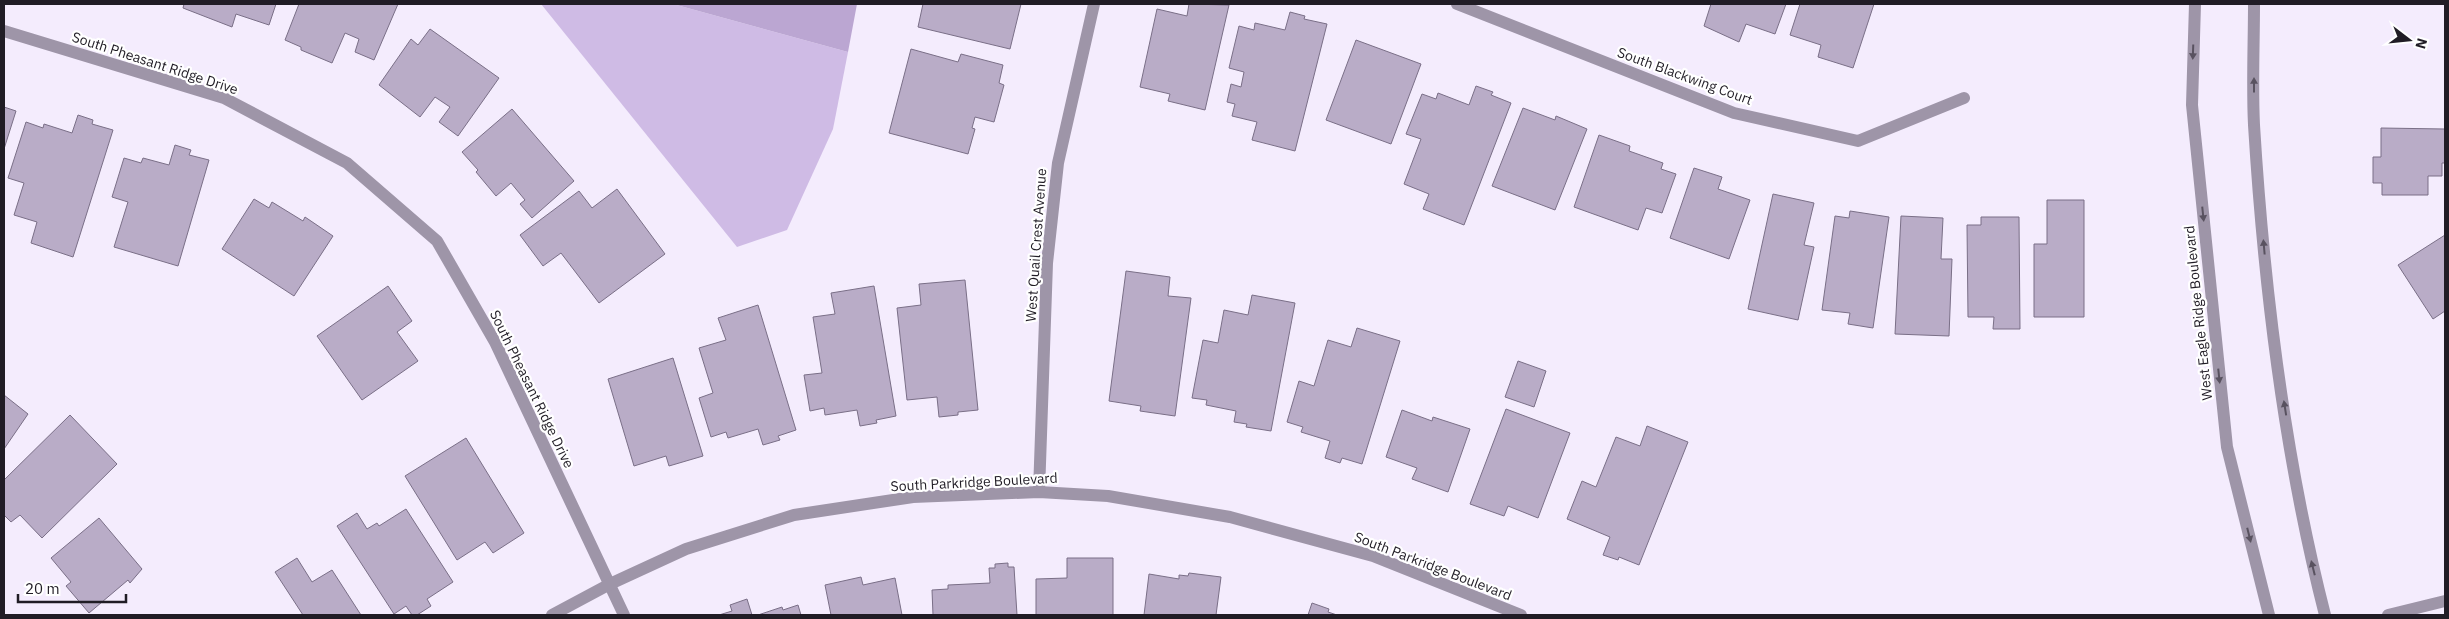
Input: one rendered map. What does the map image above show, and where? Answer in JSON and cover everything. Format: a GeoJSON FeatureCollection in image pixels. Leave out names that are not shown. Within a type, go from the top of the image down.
{"type":"FeatureCollection","features":[{"type":"Feature","properties":{"kind":"street","name":"West Quail Crest Avenue"},"geometry":{"type":"LineString","coordinates":[[1039,492],[1047,263],[1058,163],[1094,4]]}},
{"type":"Feature","properties":{"kind":"street","name":"South Blackwing Court"},"geometry":{"type":"LineString","coordinates":[[1457,4],[1734,113],[1858,141],[1964,98]]}},
{"type":"Feature","properties":{"kind":"street","name":"West Eagle Ridge Boulevard"},"geometry":{"type":"LineString","coordinates":[[2195,4],[2192,106],[2227,447],[2269,615]]}},
{"type":"Feature","properties":{"kind":"street"},"geometry":{"type":"LineString","coordinates":[[2254,4],[2254,123],[2271,323],[2308,546],[2325,615]]}},
{"type":"Feature","properties":{"kind":"street","name":"South Pheasant Ridge Drive"},"geometry":{"type":"LineString","coordinates":[[4,32],[224,98],[347,163],[436,241],[495,342],[624,615]]}},
{"type":"Feature","properties":{"kind":"street","name":"South Parkridge Boulevard"},"geometry":{"type":"LineString","coordinates":[[552,615],[610,584],[686,549],[794,515],[914,497],[1039,492],[1108,496],[1230,517],[1373,556],[1521,615]]}},
{"type":"Feature","properties":{"kind":"street"},"geometry":{"type":"LineString","coordinates":[[2388,615],[2445,601]]}},
{"type":"Feature","properties":{"kind":"shaded area"},"geometry":{"type":"Polygon","coordinates":[[[541,4],[673,4],[848,52],[833,129],[787,230],[737,247],[541,4]]]}},
{"type":"Feature","properties":{"kind":"shaded area"},"geometry":{"type":"Polygon","coordinates":[[[673,4],[857,4],[848,52],[673,4]]]}},
{"type":"Feature","properties":{"kind":"building"},"geometry":{"type":"Polygon","coordinates":[[[184,4],[276,4],[269,25],[236,14],[232,27],[183,8],[184,4]]]}},
{"type":"Feature","properties":{"kind":"building"},"geometry":{"type":"Polygon","coordinates":[[[299,4],[398,4],[374,60],[355,52],[359,39],[345,33],[332,63],[301,50],[301,47],[285,40],[299,4]]]}},
{"type":"Feature","properties":{"kind":"building"},"geometry":{"type":"Polygon","coordinates":[[[923,4],[1021,4],[1010,49],[918,27],[923,4]]]}},
{"type":"Feature","properties":{"kind":"building"},"geometry":{"type":"Polygon","coordinates":[[[1189,4],[1229,5],[1205,110],[1168,101],[1170,94],[1140,87],[1157,9],[1187,16],[1189,4]]]}},
{"type":"Feature","properties":{"kind":"building"},"geometry":{"type":"Polygon","coordinates":[[[1711,4],[1786,4],[1775,34],[1746,24],[1739,42],[1704,26],[1711,4]]]}},
{"type":"Feature","properties":{"kind":"building"},"geometry":{"type":"Polygon","coordinates":[[[1800,4],[1874,4],[1853,68],[1818,57],[1821,45],[1790,35],[1800,4]]]}},
{"type":"Feature","properties":{"kind":"building"},"geometry":{"type":"Polygon","coordinates":[[[1290,12],[1305,16],[1304,19],[1327,24],[1295,151],[1252,140],[1257,122],[1232,116],[1235,104],[1227,102],[1231,84],[1241,87],[1244,72],[1229,68],[1239,26],[1254,30],[1255,23],[1285,30],[1290,12]]]}},
{"type":"Feature","properties":{"kind":"building"},"geometry":{"type":"Polygon","coordinates":[[[430,29],[499,78],[458,136],[439,122],[450,107],[435,97],[420,117],[379,85],[411,39],[418,45],[430,29]]]}},
{"type":"Feature","properties":{"kind":"building"},"geometry":{"type":"Polygon","coordinates":[[[1356,40],[1421,64],[1391,144],[1326,120],[1356,40]]]}},
{"type":"Feature","properties":{"kind":"building"},"geometry":{"type":"Polygon","coordinates":[[[911,49],[958,62],[961,54],[1003,65],[999,83],[1004,85],[994,122],[975,117],[972,128],[975,129],[968,154],[889,133],[911,49]]]}},
{"type":"Feature","properties":{"kind":"building"},"geometry":{"type":"Polygon","coordinates":[[[1476,86],[1493,92],[1491,95],[1511,103],[1464,225],[1423,209],[1429,194],[1404,184],[1421,139],[1406,134],[1422,94],[1436,99],[1438,93],[1469,105],[1476,86]]]}},
{"type":"Feature","properties":{"kind":"building"},"geometry":{"type":"Polygon","coordinates":[[[4,107],[16,111],[4,149],[4,107]]]}},
{"type":"Feature","properties":{"kind":"building"},"geometry":{"type":"Polygon","coordinates":[[[1523,108],[1555,120],[1556,116],[1587,129],[1555,210],[1492,186],[1523,108]]]}},
{"type":"Feature","properties":{"kind":"building"},"geometry":{"type":"Polygon","coordinates":[[[512,109],[574,181],[532,218],[520,204],[525,200],[511,183],[496,196],[476,172],[478,170],[462,152],[512,109]]]}},
{"type":"Feature","properties":{"kind":"building"},"geometry":{"type":"Polygon","coordinates":[[[78,115],[93,120],[92,124],[113,130],[73,257],[31,243],[37,222],[14,215],[24,183],[8,178],[26,122],[43,128],[44,124],[72,133],[78,115]]]}},
{"type":"Feature","properties":{"kind":"building"},"geometry":{"type":"Polygon","coordinates":[[[2381,128],[2445,129],[2445,163],[2442,163],[2442,176],[2428,176],[2428,195],[2382,195],[2382,183],[2373,183],[2373,157],[2381,157],[2381,128]]]}},
{"type":"Feature","properties":{"kind":"building"},"geometry":{"type":"Polygon","coordinates":[[[1599,135],[1630,146],[1629,151],[1663,163],[1661,169],[1676,174],[1662,213],[1646,208],[1638,230],[1574,207],[1599,135]]]}},
{"type":"Feature","properties":{"kind":"building"},"geometry":{"type":"Polygon","coordinates":[[[175,145],[191,150],[189,155],[209,160],[178,266],[114,247],[128,202],[112,197],[124,158],[141,163],[143,158],[169,165],[175,145]]]}},
{"type":"Feature","properties":{"kind":"building"},"geometry":{"type":"Polygon","coordinates":[[[1694,168],[1722,177],[1718,189],[1750,200],[1729,259],[1670,238],[1694,168]]]}},
{"type":"Feature","properties":{"kind":"building"},"geometry":{"type":"Polygon","coordinates":[[[617,189],[665,254],[599,303],[561,253],[543,266],[520,235],[579,191],[592,208],[617,189]]]}},
{"type":"Feature","properties":{"kind":"building"},"geometry":{"type":"Polygon","coordinates":[[[1773,194],[1814,203],[1804,245],[1814,247],[1798,320],[1748,309],[1773,194]]]}},
{"type":"Feature","properties":{"kind":"building"},"geometry":{"type":"Polygon","coordinates":[[[254,199],[269,208],[272,202],[303,221],[305,217],[333,236],[294,296],[222,249],[254,199]]]}},
{"type":"Feature","properties":{"kind":"building"},"geometry":{"type":"Polygon","coordinates":[[[2047,200],[2084,200],[2084,317],[2034,317],[2034,244],[2047,244],[2047,200]]]}},
{"type":"Feature","properties":{"kind":"building"},"geometry":{"type":"Polygon","coordinates":[[[1850,211],[1889,217],[1873,328],[1848,324],[1850,313],[1822,310],[1835,216],[1849,218],[1850,211]]]}},
{"type":"Feature","properties":{"kind":"building"},"geometry":{"type":"Polygon","coordinates":[[[1901,216],[1943,218],[1941,259],[1952,259],[1949,336],[1895,334],[1901,216]]]}},
{"type":"Feature","properties":{"kind":"building"},"geometry":{"type":"Polygon","coordinates":[[[1981,217],[2019,217],[2020,329],[1993,329],[1994,317],[1968,317],[1967,225],[1981,225],[1981,217]]]}},
{"type":"Feature","properties":{"kind":"building"},"geometry":{"type":"Polygon","coordinates":[[[2445,235],[2445,311],[2433,319],[2398,265],[2445,235]]]}},
{"type":"Feature","properties":{"kind":"building"},"geometry":{"type":"Polygon","coordinates":[[[1126,271],[1170,277],[1168,296],[1191,298],[1175,416],[1140,411],[1141,406],[1109,401],[1126,271]]]}},
{"type":"Feature","properties":{"kind":"building"},"geometry":{"type":"Polygon","coordinates":[[[965,280],[978,410],[958,412],[958,415],[939,417],[937,397],[907,400],[897,308],[921,305],[919,284],[965,280]]]}},
{"type":"Feature","properties":{"kind":"building"},"geometry":{"type":"Polygon","coordinates":[[[388,286],[412,321],[397,332],[418,361],[362,400],[317,336],[388,286]]]}},
{"type":"Feature","properties":{"kind":"building"},"geometry":{"type":"Polygon","coordinates":[[[874,286],[896,416],[876,420],[877,423],[860,426],[857,410],[825,415],[824,408],[810,411],[804,375],[822,373],[813,317],[835,314],[831,293],[874,286]]]}},
{"type":"Feature","properties":{"kind":"building"},"geometry":{"type":"Polygon","coordinates":[[[1252,295],[1295,303],[1271,431],[1246,427],[1247,424],[1234,422],[1236,411],[1206,405],[1207,400],[1192,398],[1203,340],[1218,343],[1224,310],[1248,315],[1252,295]]]}},
{"type":"Feature","properties":{"kind":"building"},"geometry":{"type":"Polygon","coordinates":[[[758,305],[796,430],[778,436],[780,440],[763,445],[758,429],[728,438],[726,432],[711,437],[699,398],[713,393],[699,348],[726,340],[718,318],[758,305]]]}},
{"type":"Feature","properties":{"kind":"building"},"geometry":{"type":"Polygon","coordinates":[[[1357,328],[1400,341],[1362,464],[1342,458],[1340,463],[1325,458],[1330,441],[1301,432],[1303,427],[1287,422],[1299,381],[1314,386],[1328,340],[1351,347],[1357,328]]]}},
{"type":"Feature","properties":{"kind":"building"},"geometry":{"type":"Polygon","coordinates":[[[673,358],[703,456],[669,466],[666,456],[634,466],[608,379],[673,358]]]}},
{"type":"Feature","properties":{"kind":"building"},"geometry":{"type":"Polygon","coordinates":[[[1518,361],[1546,371],[1534,407],[1505,397],[1518,361]]]}},
{"type":"Feature","properties":{"kind":"building"},"geometry":{"type":"Polygon","coordinates":[[[4,395],[28,414],[4,449],[4,395]]]}},
{"type":"Feature","properties":{"kind":"building"},"geometry":{"type":"Polygon","coordinates":[[[1506,409],[1570,433],[1538,518],[1508,506],[1504,516],[1470,504],[1506,409]]]}},
{"type":"Feature","properties":{"kind":"building"},"geometry":{"type":"Polygon","coordinates":[[[1402,410],[1432,421],[1433,417],[1470,429],[1448,492],[1412,479],[1417,468],[1386,457],[1402,410]]]}},
{"type":"Feature","properties":{"kind":"building"},"geometry":{"type":"Polygon","coordinates":[[[70,415],[117,464],[42,538],[20,515],[11,522],[4,515],[4,480],[70,415]]]}},
{"type":"Feature","properties":{"kind":"building"},"geometry":{"type":"Polygon","coordinates":[[[1647,426],[1688,442],[1639,565],[1619,557],[1618,560],[1603,555],[1610,537],[1567,519],[1582,481],[1596,487],[1616,437],[1640,446],[1647,426]]]}},
{"type":"Feature","properties":{"kind":"building"},"geometry":{"type":"Polygon","coordinates":[[[466,438],[524,533],[493,553],[485,542],[457,560],[405,476],[466,438]]]}},
{"type":"Feature","properties":{"kind":"building"},"geometry":{"type":"Polygon","coordinates":[[[406,509],[453,582],[427,599],[431,606],[417,615],[412,615],[406,606],[394,614],[337,526],[357,513],[367,529],[377,523],[379,526],[406,509]]]}},
{"type":"Feature","properties":{"kind":"building"},"geometry":{"type":"Polygon","coordinates":[[[99,518],[142,569],[130,583],[128,580],[89,613],[66,586],[71,582],[51,558],[99,518]]]}},
{"type":"Feature","properties":{"kind":"building"},"geometry":{"type":"Polygon","coordinates":[[[297,558],[312,582],[332,570],[361,615],[303,615],[275,572],[297,558]]]}},
{"type":"Feature","properties":{"kind":"building"},"geometry":{"type":"Polygon","coordinates":[[[1067,558],[1113,558],[1113,615],[1036,615],[1036,579],[1067,578],[1067,558]]]}},
{"type":"Feature","properties":{"kind":"building"},"geometry":{"type":"Polygon","coordinates":[[[1008,563],[1008,567],[1014,567],[1017,615],[933,615],[932,590],[948,589],[948,585],[990,583],[989,568],[995,568],[995,564],[1008,563]]]}},
{"type":"Feature","properties":{"kind":"building"},"geometry":{"type":"Polygon","coordinates":[[[1189,573],[1221,577],[1216,615],[1144,615],[1149,574],[1179,579],[1179,575],[1188,576],[1189,573]]]}},
{"type":"Feature","properties":{"kind":"building"},"geometry":{"type":"Polygon","coordinates":[[[861,577],[863,585],[895,578],[902,615],[831,615],[825,585],[861,577]]]}},
{"type":"Feature","properties":{"kind":"building"},"geometry":{"type":"Polygon","coordinates":[[[747,599],[752,615],[719,615],[732,611],[730,605],[747,599]]]}},
{"type":"Feature","properties":{"kind":"building"},"geometry":{"type":"Polygon","coordinates":[[[1312,603],[1329,609],[1328,612],[1337,615],[1308,615],[1312,603]]]}},
{"type":"Feature","properties":{"kind":"building"},"geometry":{"type":"Polygon","coordinates":[[[798,605],[801,615],[758,615],[782,607],[783,610],[798,605]]]}}]}
